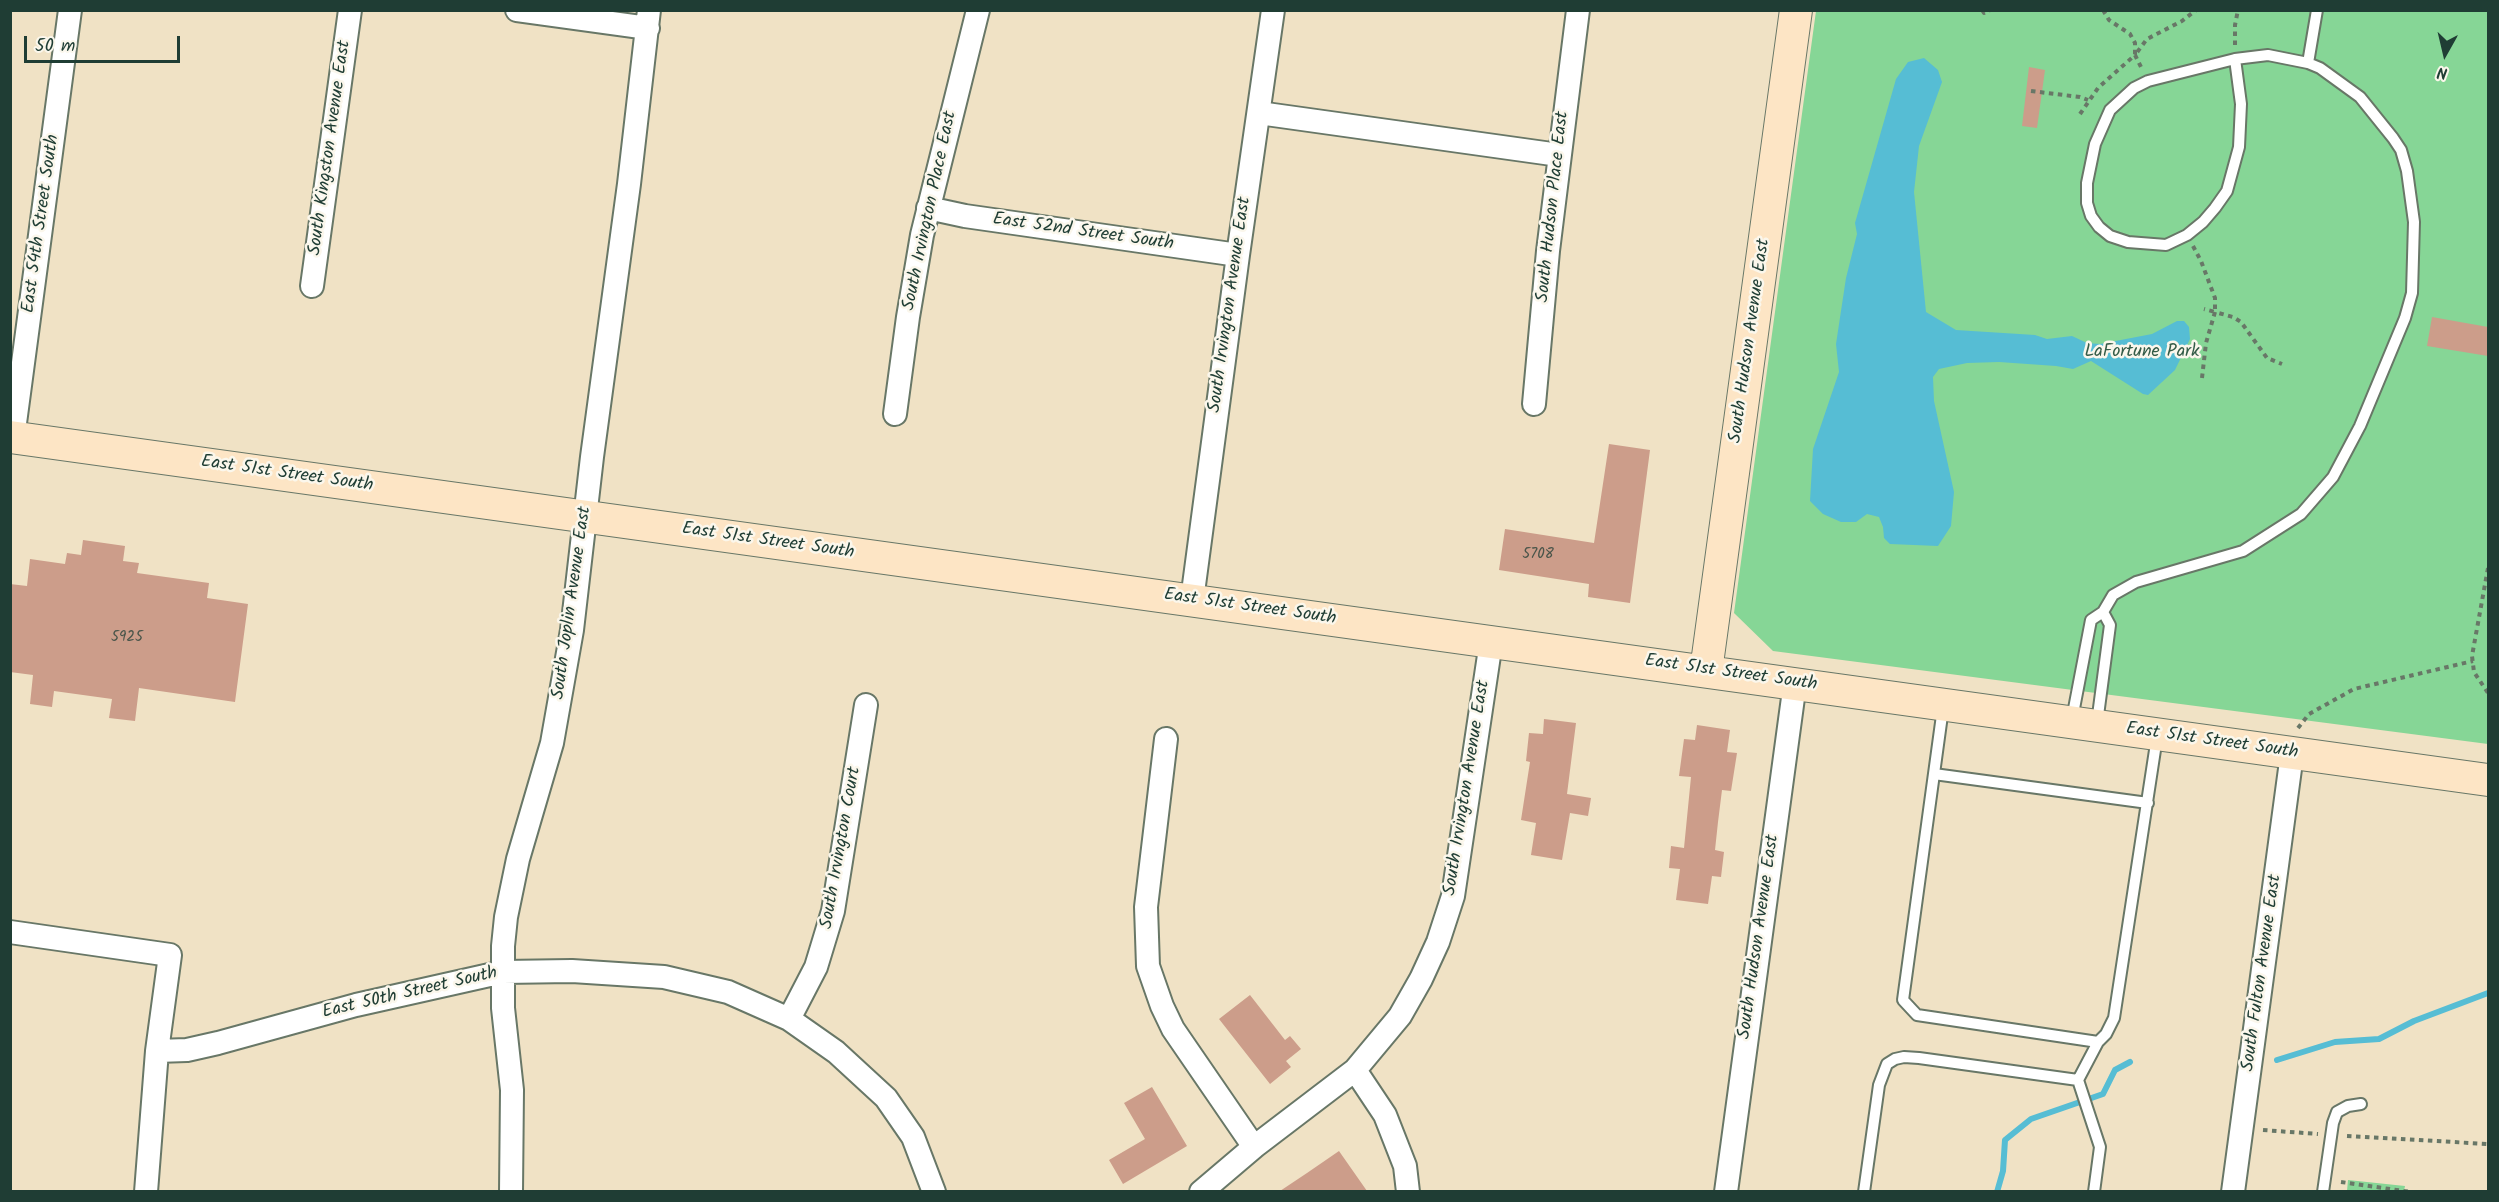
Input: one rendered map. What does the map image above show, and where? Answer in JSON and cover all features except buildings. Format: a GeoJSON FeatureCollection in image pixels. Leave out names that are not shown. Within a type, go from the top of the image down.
{"type":"FeatureCollection","features":[{"type":"Feature","properties":{"kind":"main road","name":"South Hudson Avenue East"},"geometry":{"type":"LineString","coordinates":[[1706,671],[1796,10]]}},
{"type":"Feature","properties":{"kind":"main road","name":"East 51st Street South"},"geometry":{"type":"LineString","coordinates":[[12,437],[2488,780]]}},
{"type":"Feature","properties":{"kind":"street","name":"East 54th Street South"},"geometry":{"type":"LineString","coordinates":[[12,437],[70,10]]}},
{"type":"Feature","properties":{"kind":"street","name":"South Kingston Avenue East"},"geometry":{"type":"LineString","coordinates":[[312,286],[350,10]]}},
{"type":"Feature","properties":{"kind":"street"},"geometry":{"type":"LineString","coordinates":[[517,10],[648,19]]}},
{"type":"Feature","properties":{"kind":"street","name":"South Irvington Place East"},"geometry":{"type":"LineString","coordinates":[[895,414],[908,316],[928,208],[978,10]]}},
{"type":"Feature","properties":{"kind":"street","name":"South Irvington Avenue East"},"geometry":{"type":"LineString","coordinates":[[1192,600],[1273,10]]}},
{"type":"Feature","properties":{"kind":"street","name":"South Hudson Place East"},"geometry":{"type":"LineString","coordinates":[[1534,404],[1559,155],[1578,10]]}},
{"type":"Feature","properties":{"kind":"street","name":"South Joplin Avenue East"},"geometry":{"type":"LineString","coordinates":[[511,1191],[512,1090],[503,1008],[506,917],[518,859],[552,743],[570,642],[648,19]]}},
{"type":"Feature","properties":{"kind":"street"},"geometry":{"type":"LineString","coordinates":[[1259,113],[1559,155]]}},
{"type":"Feature","properties":{"kind":"street","name":"East 52nd Street South"},"geometry":{"type":"LineString","coordinates":[[928,208],[965,216],[1238,255]]}},
{"type":"Feature","properties":{"kind":"street","name":"South Irvington Avenue East"},"geometry":{"type":"LineString","coordinates":[[1201,1191],[1254,1147],[1355,1070],[1400,1016],[1438,942],[1455,884],[1491,642]]}},
{"type":"Feature","properties":{"kind":"street","name":"South Hudson Avenue East"},"geometry":{"type":"LineString","coordinates":[[1726,1191],[1795,683]]}},
{"type":"Feature","properties":{"kind":"street","name":"South Irvington Court"},"geometry":{"type":"LineString","coordinates":[[789,1019],[816,967],[833,911],[866,705]]}},
{"type":"Feature","properties":{"kind":"street"},"geometry":{"type":"LineString","coordinates":[[1166,739],[1146,907],[1148,966],[1173,1029],[1254,1147]]}},
{"type":"Feature","properties":{"kind":"street","name":"South Fulton Avenue East"},"geometry":{"type":"LineString","coordinates":[[2233,1191],[2292,754]]}},
{"type":"Feature","properties":{"kind":"street"},"geometry":{"type":"LineString","coordinates":[[10,932],[170,955],[157,1051],[146,1191]]}},
{"type":"Feature","properties":{"kind":"street","name":"East 50th Street South"},"geometry":{"type":"LineString","coordinates":[[157,1051],[187,1050],[286,1026],[356,1005],[503,972],[572,971],[664,977],[728,992],[789,1019],[836,1052],[886,1098],[912,1137],[934,1191]]}},
{"type":"Feature","properties":{"kind":"street"},"geometry":{"type":"LineString","coordinates":[[1355,1070],[1385,1115],[1405,1166],[1408,1191]]}},
{"type":"Feature","properties":{"kind":"lane"},"geometry":{"type":"LineString","coordinates":[[2308,63],[2317,10]]}},
{"type":"Feature","properties":{"kind":"lane"},"geometry":{"type":"LineString","coordinates":[[2085,723],[2091,620],[2103,612],[2113,595],[2136,582],[2243,551],[2301,514],[2333,477],[2360,426],[2405,318],[2412,294],[2414,222],[2407,171],[2401,150],[2360,97],[2319,68],[2308,63],[2268,56],[2235,59],[2148,81],[2134,88],[2110,110],[2095,144],[2087,183],[2087,203],[2091,216],[2099,227],[2110,236],[2119,239],[2166,245],[2187,235],[2215,208],[2227,191],[2234,172],[2241,123],[2235,59]]}},
{"type":"Feature","properties":{"kind":"lane"},"geometry":{"type":"LineString","coordinates":[[2085,723],[2110,625],[2103,612]]}},
{"type":"Feature","properties":{"kind":"lane"},"geometry":{"type":"LineString","coordinates":[[1944,704],[1903,1000],[1917,1015],[2098,1042]]}},
{"type":"Feature","properties":{"kind":"lane"},"geometry":{"type":"LineString","coordinates":[[2094,1191],[2100,1148],[2078,1080],[2114,1018],[2158,734]]}},
{"type":"Feature","properties":{"kind":"lane"},"geometry":{"type":"LineString","coordinates":[[1934,774],[2148,803]]}},
{"type":"Feature","properties":{"kind":"lane"},"geometry":{"type":"LineString","coordinates":[[1864,1191],[1880,1084],[1887,1064],[1895,1059],[1904,1056],[2078,1080]]}},
{"type":"Feature","properties":{"kind":"lane"},"geometry":{"type":"LineString","coordinates":[[2323,1191],[2331,1134],[2337,1112],[2348,1106],[2361,1104]]}},
{"type":"Feature","properties":{"kind":"path"},"geometry":{"type":"LineString","coordinates":[[1982,10],[1984,13],[1990,10]]}},
{"type":"Feature","properties":{"kind":"path"},"geometry":{"type":"LineString","coordinates":[[2103,10],[2109,20],[2130,34],[2135,43],[2135,55]]}},
{"type":"Feature","properties":{"kind":"path"},"geometry":{"type":"LineString","coordinates":[[2080,114],[2098,88],[2135,55],[2147,39],[2182,21],[2196,10]]}},
{"type":"Feature","properties":{"kind":"path"},"geometry":{"type":"LineString","coordinates":[[2235,59],[2235,25],[2238,10]]}},
{"type":"Feature","properties":{"kind":"path"},"geometry":{"type":"LineString","coordinates":[[2031,90],[2088,100]]}},
{"type":"Feature","properties":{"kind":"path"},"geometry":{"type":"LineString","coordinates":[[2187,235],[2201,261],[2215,298],[2215,312],[2206,343],[2202,378]]}},
{"type":"Feature","properties":{"kind":"path"},"geometry":{"type":"LineString","coordinates":[[2204,309],[2233,316],[2241,322],[2267,357],[2282,364]]}},
{"type":"Feature","properties":{"kind":"path"},"geometry":{"type":"LineString","coordinates":[[2488,568],[2473,661],[2474,672],[2488,693]]}},
{"type":"Feature","properties":{"kind":"path"},"geometry":{"type":"LineString","coordinates":[[2292,754],[2298,727],[2309,714],[2354,689],[2473,661]]}},
{"type":"Feature","properties":{"kind":"path"},"geometry":{"type":"LineString","coordinates":[[2262,1130],[2488,1144]]}},
{"type":"Feature","properties":{"kind":"path"},"geometry":{"type":"LineString","coordinates":[[2341,1182],[2411,1191]]}},
{"type":"Feature","properties":{"kind":"green space","name":"LaFortune Park"},"geometry":{"type":"Polygon","coordinates":[[[1816,11],[2488,11],[2488,744],[1773,651],[1734,613],[1816,11]]]}},
{"type":"Feature","properties":{"kind":"green space"},"geometry":{"type":"Polygon","coordinates":[[[2348,1180],[2405,1186],[2404,1191],[2347,1191],[2348,1180]]]}},
{"type":"Feature","properties":{"kind":"water"},"geometry":{"type":"Polygon","coordinates":[[[1924,58],[1938,70],[1942,82],[1919,146],[1914,192],[1926,312],[1956,330],[2035,335],[2047,339],[2072,336],[2087,343],[2100,344],[2152,334],[2177,321],[2184,321],[2189,327],[2190,339],[2175,370],[2148,395],[2091,361],[2073,369],[1999,362],[1967,363],[1939,369],[1933,377],[1934,401],[1954,492],[1951,526],[1938,546],[1890,544],[1884,538],[1879,517],[1867,514],[1856,522],[1841,522],[1823,514],[1810,501],[1813,449],[1839,372],[1836,344],[1846,278],[1857,234],[1855,223],[1896,79],[1908,62],[1924,58]]]}},
{"type":"Feature","properties":{"kind":"waterway"},"geometry":{"type":"LineString","coordinates":[[2277,1060],[2335,1042],[2379,1039],[2414,1021],[2488,993]]}},
{"type":"Feature","properties":{"kind":"waterway"},"geometry":{"type":"LineString","coordinates":[[1997,1192],[2003,1171],[2005,1140],[2031,1119],[2103,1094],[2115,1070],[2130,1062]]}}]}
